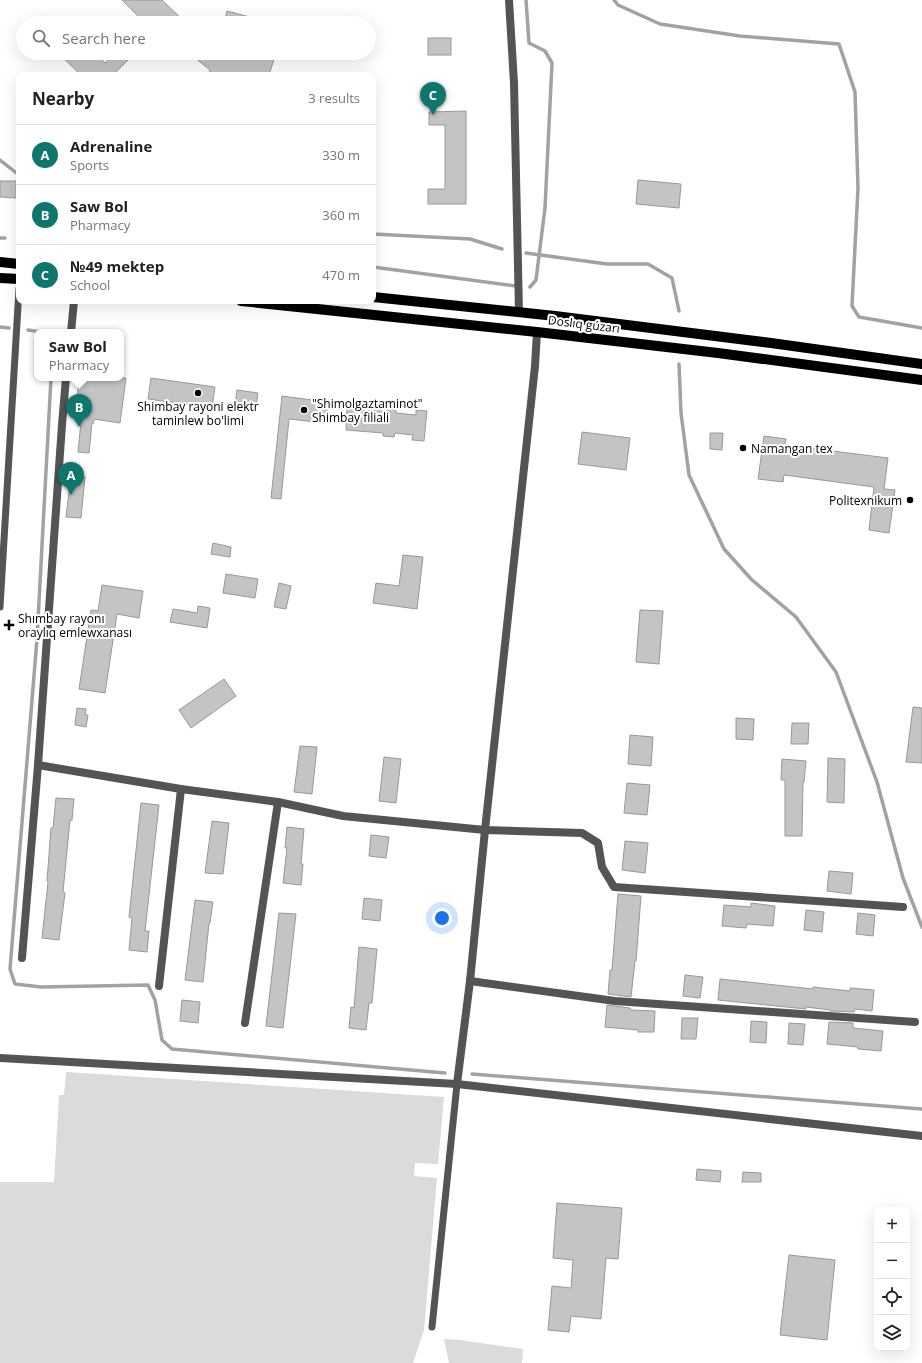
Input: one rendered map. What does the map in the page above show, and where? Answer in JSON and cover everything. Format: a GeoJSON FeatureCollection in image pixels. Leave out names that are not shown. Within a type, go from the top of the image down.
{"type":"FeatureCollection","features":[{"type":"Feature","properties":{"kind":"main road"},"geometry":{"type":"LineString","coordinates":[[16,264],[4,263],[4,278],[16,279]]}},
{"type":"Feature","properties":{"kind":"main road","name":"Doslıq gúzarı"},"geometry":{"type":"LineString","coordinates":[[376,297],[519,312],[763,342],[922,364]]}},
{"type":"Feature","properties":{"kind":"main road","name":"Doslıq gúzarı"},"geometry":{"type":"LineString","coordinates":[[271,304],[718,353],[922,380]]}},
{"type":"Feature","properties":{"kind":"street"},"geometry":{"type":"LineString","coordinates":[[509,0],[514,84],[519,312]]}},
{"type":"Feature","properties":{"kind":"street"},"geometry":{"type":"LineString","coordinates":[[71,329],[74,304]]}},
{"type":"Feature","properties":{"kind":"street"},"geometry":{"type":"LineString","coordinates":[[457,1084],[470,981],[535,366],[537,332]]}},
{"type":"Feature","properties":{"kind":"street"},"geometry":{"type":"LineString","coordinates":[[22,958],[38,765],[66,381]]}},
{"type":"Feature","properties":{"kind":"street"},"geometry":{"type":"LineString","coordinates":[[38,765],[181,789],[278,802],[343,816],[485,830],[582,833],[598,843],[602,867],[614,887],[903,907]]}},
{"type":"Feature","properties":{"kind":"street"},"geometry":{"type":"LineString","coordinates":[[160,986],[181,789]]}},
{"type":"Feature","properties":{"kind":"street"},"geometry":{"type":"LineString","coordinates":[[245,1023],[278,802]]}},
{"type":"Feature","properties":{"kind":"street"},"geometry":{"type":"LineString","coordinates":[[470,981],[616,1001],[915,1022]]}},
{"type":"Feature","properties":{"kind":"street"},"geometry":{"type":"LineString","coordinates":[[0,1058],[457,1084],[922,1136]]}},
{"type":"Feature","properties":{"kind":"lane"},"geometry":{"type":"LineString","coordinates":[[0,607],[3,504],[17,342],[18,304]]}},
{"type":"Feature","properties":{"kind":"lane"},"geometry":{"type":"LineString","coordinates":[[432,1327],[457,1084]]}},
{"type":"Feature","properties":{"kind":"shaded area"},"geometry":{"type":"Polygon","coordinates":[[[66,1072],[444,1097],[438,1164],[415,1163],[414,1176],[437,1178],[424,1330],[413,1363],[0,1363],[0,1182],[54,1182],[59,1095],[64,1095],[66,1072]]]}},
{"type":"Feature","properties":{"kind":"shaded area"},"geometry":{"type":"Polygon","coordinates":[[[444,1339],[523,1349],[522,1363],[449,1363],[444,1339]]]}},
{"type":"Feature","properties":{"kind":"building"},"geometry":{"type":"Polygon","coordinates":[[[122,0],[162,0],[179,16],[138,16],[122,0]]]}},
{"type":"Feature","properties":{"kind":"building"},"geometry":{"type":"Polygon","coordinates":[[[227,11],[246,16],[226,16],[227,11]]]}},
{"type":"Feature","properties":{"kind":"building"},"geometry":{"type":"Polygon","coordinates":[[[428,38],[451,38],[451,55],[428,55],[428,38]]]}},
{"type":"Feature","properties":{"kind":"building"},"geometry":{"type":"Polygon","coordinates":[[[65,60],[102,60],[105,63],[108,60],[128,60],[116,72],[78,72],[65,60]]]}},
{"type":"Feature","properties":{"kind":"building"},"geometry":{"type":"Polygon","coordinates":[[[198,60],[274,60],[270,72],[210,72],[210,70],[198,60]]]}},
{"type":"Feature","properties":{"kind":"building"},"geometry":{"type":"Polygon","coordinates":[[[466,111],[466,204],[428,204],[428,189],[445,189],[445,125],[429,125],[429,112],[466,111]]]}},
{"type":"Feature","properties":{"kind":"building"},"geometry":{"type":"Polygon","coordinates":[[[638,180],[681,184],[679,208],[636,204],[638,180]]]}},
{"type":"Feature","properties":{"kind":"building"},"geometry":{"type":"Polygon","coordinates":[[[0,181],[16,181],[16,198],[0,197],[0,181]]]}},
{"type":"Feature","properties":{"kind":"building"},"geometry":{"type":"Polygon","coordinates":[[[124,378],[126,378],[120,423],[94,419],[93,424],[92,423],[89,453],[78,452],[81,422],[75,421],[79,381],[124,381],[124,378]]]}},
{"type":"Feature","properties":{"kind":"building"},"geometry":{"type":"Polygon","coordinates":[[[151,378],[215,387],[212,408],[148,399],[151,378]]]}},
{"type":"Feature","properties":{"kind":"building"},"geometry":{"type":"Polygon","coordinates":[[[237,390],[258,393],[256,407],[235,405],[237,390]]]}},
{"type":"Feature","properties":{"kind":"building"},"geometry":{"type":"Polygon","coordinates":[[[282,396],[328,402],[325,423],[289,419],[281,499],[271,498],[282,396]]]}},
{"type":"Feature","properties":{"kind":"building"},"geometry":{"type":"Polygon","coordinates":[[[347,406],[396,409],[396,413],[416,415],[416,410],[427,411],[424,441],[412,440],[413,435],[395,433],[394,437],[383,436],[383,433],[346,430],[347,406]]]}},
{"type":"Feature","properties":{"kind":"building"},"geometry":{"type":"Polygon","coordinates":[[[582,432],[630,438],[626,470],[578,464],[582,432]]]}},
{"type":"Feature","properties":{"kind":"building"},"geometry":{"type":"Polygon","coordinates":[[[710,433],[723,433],[722,450],[710,449],[710,433]]]}},
{"type":"Feature","properties":{"kind":"building"},"geometry":{"type":"Polygon","coordinates":[[[764,436],[786,439],[785,445],[888,458],[884,489],[895,490],[889,533],[869,530],[874,487],[784,475],[783,482],[758,479],[764,436]]]}},
{"type":"Feature","properties":{"kind":"building"},"geometry":{"type":"Polygon","coordinates":[[[71,475],[85,477],[81,518],[66,517],[71,475]]]}},
{"type":"Feature","properties":{"kind":"building"},"geometry":{"type":"Polygon","coordinates":[[[213,543],[231,547],[230,557],[211,554],[213,543]]]}},
{"type":"Feature","properties":{"kind":"building"},"geometry":{"type":"Polygon","coordinates":[[[403,555],[423,557],[417,609],[373,603],[376,583],[399,586],[403,555]]]}},
{"type":"Feature","properties":{"kind":"building"},"geometry":{"type":"Polygon","coordinates":[[[226,574],[258,579],[255,598],[223,593],[226,574]]]}},
{"type":"Feature","properties":{"kind":"building"},"geometry":{"type":"Polygon","coordinates":[[[279,583],[291,586],[286,609],[274,607],[279,583]]]}},
{"type":"Feature","properties":{"kind":"building"},"geometry":{"type":"Polygon","coordinates":[[[102,585],[143,591],[139,618],[117,614],[105,693],[79,689],[91,610],[98,611],[102,585]]]}},
{"type":"Feature","properties":{"kind":"building"},"geometry":{"type":"Polygon","coordinates":[[[198,606],[210,608],[207,628],[170,622],[173,609],[197,613],[198,606]]]}},
{"type":"Feature","properties":{"kind":"building"},"geometry":{"type":"Polygon","coordinates":[[[640,610],[663,611],[659,664],[636,662],[640,610]]]}},
{"type":"Feature","properties":{"kind":"building"},"geometry":{"type":"Polygon","coordinates":[[[224,679],[236,696],[191,728],[179,710],[224,679]]]}},
{"type":"Feature","properties":{"kind":"building"},"geometry":{"type":"Polygon","coordinates":[[[913,707],[922,708],[922,763],[906,762],[913,707]]]}},
{"type":"Feature","properties":{"kind":"building"},"geometry":{"type":"Polygon","coordinates":[[[77,708],[86,709],[85,715],[88,715],[86,727],[75,725],[77,708]]]}},
{"type":"Feature","properties":{"kind":"building"},"geometry":{"type":"Polygon","coordinates":[[[736,718],[754,719],[753,740],[736,739],[736,718]]]}},
{"type":"Feature","properties":{"kind":"building"},"geometry":{"type":"Polygon","coordinates":[[[792,723],[809,723],[808,744],[791,744],[792,723]]]}},
{"type":"Feature","properties":{"kind":"building"},"geometry":{"type":"Polygon","coordinates":[[[630,735],[653,737],[651,766],[628,764],[630,735]]]}},
{"type":"Feature","properties":{"kind":"building"},"geometry":{"type":"Polygon","coordinates":[[[300,746],[317,747],[312,794],[294,792],[300,746]]]}},
{"type":"Feature","properties":{"kind":"building"},"geometry":{"type":"Polygon","coordinates":[[[384,757],[401,759],[396,803],[379,801],[384,757]]]}},
{"type":"Feature","properties":{"kind":"building"},"geometry":{"type":"Polygon","coordinates":[[[828,758],[845,759],[844,803],[827,802],[828,758]]]}},
{"type":"Feature","properties":{"kind":"building"},"geometry":{"type":"Polygon","coordinates":[[[782,759],[806,761],[803,782],[802,836],[785,836],[785,780],[781,780],[782,759]]]}},
{"type":"Feature","properties":{"kind":"building"},"geometry":{"type":"Polygon","coordinates":[[[627,783],[650,785],[647,815],[624,813],[627,783]]]}},
{"type":"Feature","properties":{"kind":"building"},"geometry":{"type":"Polygon","coordinates":[[[56,798],[74,799],[72,820],[70,820],[63,892],[65,893],[59,940],[42,938],[48,882],[51,828],[53,828],[56,798]]]}},
{"type":"Feature","properties":{"kind":"building"},"geometry":{"type":"Polygon","coordinates":[[[141,803],[159,805],[145,931],[149,931],[147,952],[129,950],[132,918],[129,917],[141,803]]]}},
{"type":"Feature","properties":{"kind":"building"},"geometry":{"type":"Polygon","coordinates":[[[212,821],[229,823],[223,874],[205,873],[212,821]]]}},
{"type":"Feature","properties":{"kind":"building"},"geometry":{"type":"Polygon","coordinates":[[[287,827],[304,829],[301,885],[283,883],[287,848],[285,848],[287,827]]]}},
{"type":"Feature","properties":{"kind":"building"},"geometry":{"type":"Polygon","coordinates":[[[371,835],[389,837],[386,858],[369,856],[371,835]]]}},
{"type":"Feature","properties":{"kind":"building"},"geometry":{"type":"Polygon","coordinates":[[[625,841],[648,843],[645,873],[622,870],[625,841]]]}},
{"type":"Feature","properties":{"kind":"building"},"geometry":{"type":"Polygon","coordinates":[[[829,871],[853,873],[851,894],[827,891],[829,871]]]}},
{"type":"Feature","properties":{"kind":"building"},"geometry":{"type":"Polygon","coordinates":[[[618,894],[641,896],[636,961],[631,997],[608,994],[610,970],[612,970],[618,894]]]}},
{"type":"Feature","properties":{"kind":"building"},"geometry":{"type":"Polygon","coordinates":[[[364,898],[382,900],[380,921],[362,919],[364,898]]]}},
{"type":"Feature","properties":{"kind":"building"},"geometry":{"type":"Polygon","coordinates":[[[195,900],[213,902],[209,923],[203,982],[185,980],[195,900]]]}},
{"type":"Feature","properties":{"kind":"building"},"geometry":{"type":"Polygon","coordinates":[[[751,903],[775,906],[773,926],[747,924],[746,928],[722,926],[724,905],[751,907],[751,903]]]}},
{"type":"Feature","properties":{"kind":"building"},"geometry":{"type":"Polygon","coordinates":[[[806,910],[824,912],[822,932],[804,930],[806,910]]]}},
{"type":"Feature","properties":{"kind":"building"},"geometry":{"type":"Polygon","coordinates":[[[279,913],[296,914],[283,1028],[266,1026],[279,913]]]}},
{"type":"Feature","properties":{"kind":"building"},"geometry":{"type":"Polygon","coordinates":[[[858,913],[875,915],[873,936],[856,934],[858,913]]]}},
{"type":"Feature","properties":{"kind":"building"},"geometry":{"type":"Polygon","coordinates":[[[359,947],[377,949],[372,1003],[369,1003],[366,1030],[349,1028],[351,1007],[354,1008],[359,947]]]}},
{"type":"Feature","properties":{"kind":"building"},"geometry":{"type":"Polygon","coordinates":[[[685,975],[703,977],[700,998],[683,996],[685,975]]]}},
{"type":"Feature","properties":{"kind":"building"},"geometry":{"type":"Polygon","coordinates":[[[720,979],[813,989],[813,987],[850,991],[850,988],[874,990],[872,1011],[855,1009],[854,1012],[830,1011],[806,1007],[806,1009],[718,1000],[720,979]]]}},
{"type":"Feature","properties":{"kind":"building"},"geometry":{"type":"Polygon","coordinates":[[[182,1000],[200,1002],[198,1023],[180,1021],[182,1000]]]}},
{"type":"Feature","properties":{"kind":"building"},"geometry":{"type":"Polygon","coordinates":[[[607,1005],[630,1008],[631,1010],[655,1011],[654,1032],[638,1032],[638,1030],[605,1027],[607,1005]]]}},
{"type":"Feature","properties":{"kind":"building"},"geometry":{"type":"Polygon","coordinates":[[[682,1018],[698,1018],[696,1039],[681,1039],[682,1018]]]}},
{"type":"Feature","properties":{"kind":"building"},"geometry":{"type":"Polygon","coordinates":[[[751,1021],[767,1022],[766,1043],[750,1042],[751,1021]]]}},
{"type":"Feature","properties":{"kind":"building"},"geometry":{"type":"Polygon","coordinates":[[[829,1022],[853,1023],[853,1028],[883,1031],[881,1051],[827,1044],[829,1022]]]}},
{"type":"Feature","properties":{"kind":"building"},"geometry":{"type":"Polygon","coordinates":[[[789,1023],[805,1024],[803,1045],[788,1044],[789,1023]]]}},
{"type":"Feature","properties":{"kind":"building"},"geometry":{"type":"Polygon","coordinates":[[[697,1169],[721,1171],[720,1182],[696,1180],[697,1169]]]}},
{"type":"Feature","properties":{"kind":"building"},"geometry":{"type":"Polygon","coordinates":[[[743,1172],[761,1173],[761,1182],[742,1182],[743,1172]]]}},
{"type":"Feature","properties":{"kind":"building"},"geometry":{"type":"Polygon","coordinates":[[[557,1203],[622,1208],[618,1259],[606,1258],[601,1319],[571,1316],[569,1332],[548,1330],[552,1286],[571,1288],[573,1260],[553,1258],[557,1203]]]}},
{"type":"Feature","properties":{"kind":"building"},"geometry":{"type":"Polygon","coordinates":[[[789,1255],[835,1260],[827,1340],[780,1335],[789,1255]]]}},
{"type":"Feature","properties":{"kind":"waterway"},"geometry":{"type":"LineString","coordinates":[[526,0],[529,43],[545,51],[552,63],[545,208],[536,280],[530,287]]}},
{"type":"Feature","properties":{"kind":"waterway"},"geometry":{"type":"LineString","coordinates":[[614,0],[618,5],[660,24],[740,36],[839,44],[855,92],[858,188],[852,306],[859,317],[922,328]]}},
{"type":"Feature","properties":{"kind":"waterway"},"geometry":{"type":"LineString","coordinates":[[0,160],[16,173]]}},
{"type":"Feature","properties":{"kind":"waterway"},"geometry":{"type":"LineString","coordinates":[[376,234],[470,239],[502,249]]}},
{"type":"Feature","properties":{"kind":"waterway"},"geometry":{"type":"LineString","coordinates":[[0,238],[5,238]]}},
{"type":"Feature","properties":{"kind":"waterway"},"geometry":{"type":"LineString","coordinates":[[526,253],[607,264],[648,264],[672,278],[679,311]]}},
{"type":"Feature","properties":{"kind":"waterway"},"geometry":{"type":"LineString","coordinates":[[376,267],[516,286]]}},
{"type":"Feature","properties":{"kind":"waterway"},"geometry":{"type":"LineString","coordinates":[[0,327],[9,328]]}},
{"type":"Feature","properties":{"kind":"waterway"},"geometry":{"type":"LineString","coordinates":[[28,330],[34,331]]}},
{"type":"Feature","properties":{"kind":"waterway"},"geometry":{"type":"LineString","coordinates":[[679,364],[681,413],[689,475],[724,549],[752,580],[796,617],[836,672],[877,782],[903,878],[922,927]]}},
{"type":"Feature","properties":{"kind":"waterway"},"geometry":{"type":"LineString","coordinates":[[51,381],[37,639],[10,969],[15,984],[41,987],[148,985],[155,1000],[162,1040],[172,1049],[445,1073]]}},
{"type":"Feature","properties":{"kind":"waterway"},"geometry":{"type":"LineString","coordinates":[[472,1074],[922,1109]]}},
{"type":"Feature","properties":{"kind":"place","name":"№49 mektep"},"geometry":{"type":"Point","coordinates":[433,115]}},
{"type":"Feature","properties":{"kind":"place","name":"Shimbay rayoni elektr taminlew bo'limi"},"geometry":{"type":"Point","coordinates":[198,393]}},
{"type":"Feature","properties":{"kind":"place","name":"\"Shimolgaztaminot\" Shimbay filiali"},"geometry":{"type":"Point","coordinates":[304,410]}},
{"type":"Feature","properties":{"kind":"place","name":"Saw Bol"},"geometry":{"type":"Point","coordinates":[79,427]}},
{"type":"Feature","properties":{"kind":"place","name":"Namangan tex"},"geometry":{"type":"Point","coordinates":[743,448]}},
{"type":"Feature","properties":{"kind":"place","name":"Adrenaline"},"geometry":{"type":"Point","coordinates":[71,495]}},
{"type":"Feature","properties":{"kind":"place","name":"Politexnikum"},"geometry":{"type":"Point","coordinates":[910,500]}},
{"type":"Feature","properties":{"kind":"place","name":"Shımbay rayonı oraylıq emlewxanası"},"geometry":{"type":"Point","coordinates":[9,625]}}]}
